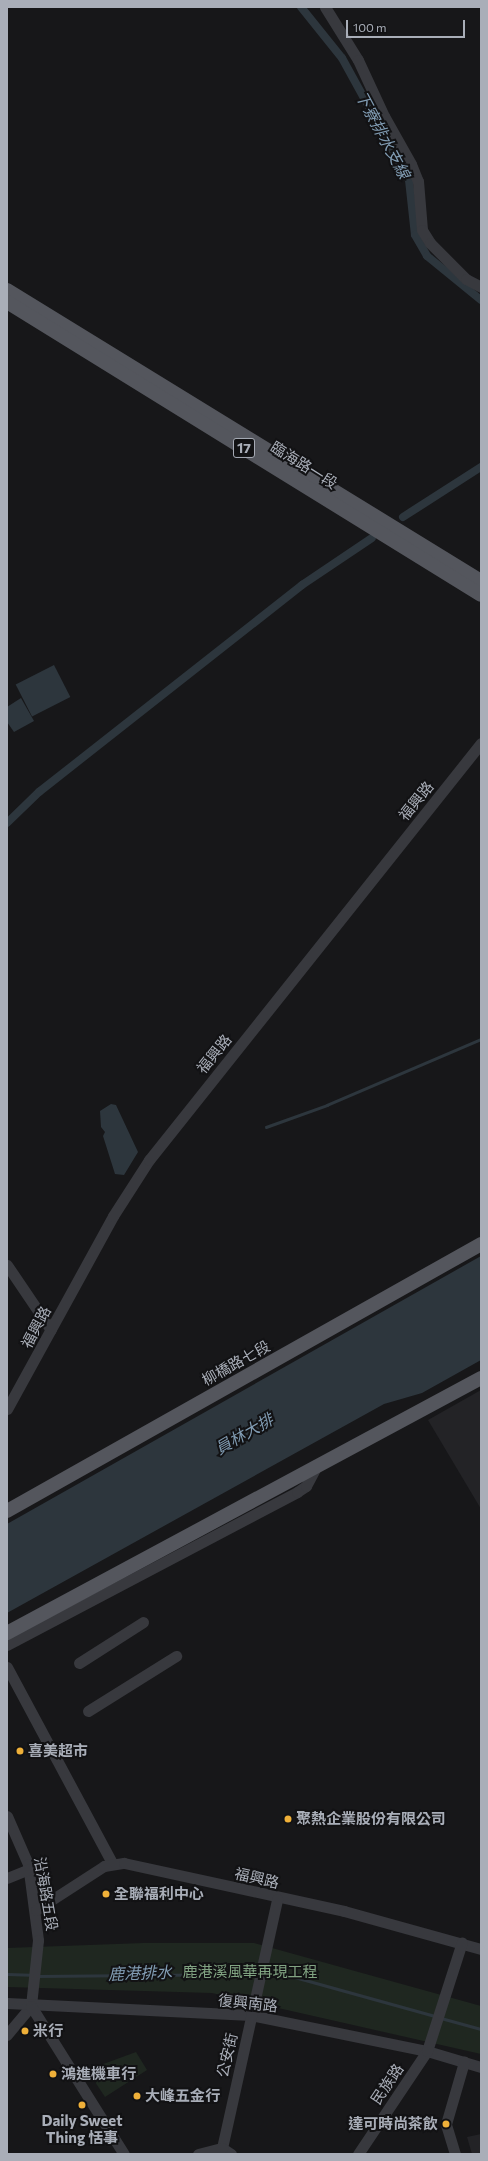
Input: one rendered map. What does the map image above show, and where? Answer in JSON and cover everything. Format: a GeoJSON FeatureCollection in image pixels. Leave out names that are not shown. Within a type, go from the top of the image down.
{"type":"FeatureCollection","features":[{"type":"Feature","properties":{"kind":"main road","name":"臨海路一段"},"geometry":{"type":"LineString","coordinates":[[7,290],[481,580]]}},
{"type":"Feature","properties":{"kind":"main road","name":"臨海路一段"},"geometry":{"type":"LineString","coordinates":[[7,302],[481,594]]}},
{"type":"Feature","properties":{"kind":"main road","name":"柳橋路七段"},"geometry":{"type":"LineString","coordinates":[[7,1511],[481,1244]]}},
{"type":"Feature","properties":{"kind":"main road"},"geometry":{"type":"LineString","coordinates":[[7,1633],[315,1469],[481,1378]]}},
{"type":"Feature","properties":{"kind":"street"},"geometry":{"type":"LineString","coordinates":[[325,7],[358,60],[384,116],[411,164],[418,181],[422,230],[430,243],[466,279],[481,287]]}},
{"type":"Feature","properties":{"kind":"street","name":"福興路"},"geometry":{"type":"LineString","coordinates":[[7,1410],[113,1216],[149,1160],[481,743]]}},
{"type":"Feature","properties":{"kind":"street"},"geometry":{"type":"LineString","coordinates":[[7,1265],[51,1330]]}},
{"type":"Feature","properties":{"kind":"street"},"geometry":{"type":"LineString","coordinates":[[7,1645],[297,1492],[306,1486],[315,1469]]}},
{"type":"Feature","properties":{"kind":"street"},"geometry":{"type":"LineString","coordinates":[[79,1663],[143,1622]]}},
{"type":"Feature","properties":{"kind":"street"},"geometry":{"type":"LineString","coordinates":[[88,1711],[176,1656]]}},
{"type":"Feature","properties":{"kind":"street"},"geometry":{"type":"LineString","coordinates":[[7,1667],[112,1863],[36,1910]]}},
{"type":"Feature","properties":{"kind":"street","name":"沿海路五段"},"geometry":{"type":"LineString","coordinates":[[7,1816],[29,1869],[36,1910],[38,1957],[36,1981],[31,2006]]}},
{"type":"Feature","properties":{"kind":"street","name":"福興路"},"geometry":{"type":"LineString","coordinates":[[112,1863],[124,1862],[277,1899],[344,1912],[462,1942],[481,1949]]}},
{"type":"Feature","properties":{"kind":"street"},"geometry":{"type":"LineString","coordinates":[[7,1878],[29,1869]]}},
{"type":"Feature","properties":{"kind":"street","name":"公安街"},"geometry":{"type":"LineString","coordinates":[[222,2148],[277,1899]]}},
{"type":"Feature","properties":{"kind":"street","name":"民族路"},"geometry":{"type":"LineString","coordinates":[[358,2154],[427,2051],[462,1942]]}},
{"type":"Feature","properties":{"kind":"street","name":"復興南路"},"geometry":{"type":"LineString","coordinates":[[7,2003],[31,2006],[251,2015],[427,2051],[481,2067]]}},
{"type":"Feature","properties":{"kind":"street"},"geometry":{"type":"LineString","coordinates":[[7,2035],[31,2006],[124,2154]]}},
{"type":"Feature","properties":{"kind":"street"},"geometry":{"type":"LineString","coordinates":[[455,2154],[446,2124],[464,2062]]}},
{"type":"Feature","properties":{"kind":"street"},"geometry":{"type":"LineString","coordinates":[[198,2154],[222,2148],[231,2154]]}},
{"type":"Feature","properties":{"kind":"shaded area"},"geometry":{"type":"Polygon","coordinates":[[[481,1390],[481,1509],[428,1420],[481,1390]]]}},
{"type":"Feature","properties":{"kind":"shaded area"},"geometry":{"type":"Polygon","coordinates":[[[481,2134],[481,2154],[472,2154],[467,2137],[481,2134]]]}},
{"type":"Feature","properties":{"kind":"green space","name":"鹿港溪風華再現工程"},"geometry":{"type":"Polygon","coordinates":[[[144,1943],[254,1943],[481,2006],[481,2054],[212,1993],[7,1987],[7,1948],[144,1943]]]}},
{"type":"Feature","properties":{"kind":"green space"},"geometry":{"type":"Polygon","coordinates":[[[136,2052],[147,2070],[105,2097],[87,2070],[136,2052]]]}},
{"type":"Feature","properties":{"kind":"water"},"geometry":{"type":"Polygon","coordinates":[[[54,665],[70,697],[32,717],[16,685],[54,665]]]}},
{"type":"Feature","properties":{"kind":"water"},"geometry":{"type":"Polygon","coordinates":[[[21,698],[34,721],[14,732],[7,722],[7,707],[21,698]]]}},
{"type":"Feature","properties":{"kind":"water"},"geometry":{"type":"Polygon","coordinates":[[[111,1104],[116,1105],[138,1152],[124,1175],[115,1174],[103,1136],[105,1132],[101,1127],[100,1111],[111,1104]]]}},
{"type":"Feature","properties":{"kind":"water","name":"員林大排"},"geometry":{"type":"Polygon","coordinates":[[[481,1256],[481,1360],[422,1393],[384,1404],[7,1613],[7,1524],[481,1256]]]}},
{"type":"Feature","properties":{"kind":"waterway","name":"下寮排水支線"},"geometry":{"type":"LineString","coordinates":[[301,7],[342,58],[409,180],[415,235],[427,256],[481,300]]}},
{"type":"Feature","properties":{"kind":"waterway"},"geometry":{"type":"LineString","coordinates":[[403,517],[481,467]]}},
{"type":"Feature","properties":{"kind":"waterway"},"geometry":{"type":"LineString","coordinates":[[7,823],[39,792],[302,585],[372,538]]}},
{"type":"Feature","properties":{"kind":"waterway"},"geometry":{"type":"LineString","coordinates":[[266,1127],[327,1105],[481,1039]]}},
{"type":"Feature","properties":{"kind":"waterway","name":"鹿港排水"},"geometry":{"type":"LineString","coordinates":[[7,1974],[30,1975]]}},
{"type":"Feature","properties":{"kind":"waterway","name":"鹿港排水"},"geometry":{"type":"LineString","coordinates":[[37,1976],[258,1974]]}},
{"type":"Feature","properties":{"kind":"waterway","name":"鹿港排水"},"geometry":{"type":"LineString","coordinates":[[263,1974],[291,1976],[435,2016]]}},
{"type":"Feature","properties":{"kind":"waterway","name":"鹿港排水"},"geometry":{"type":"LineString","coordinates":[[441,2018],[481,2029]]}},
{"type":"Feature","properties":{"kind":"place","name":"喜美超市"},"geometry":{"type":"Point","coordinates":[20,1751]}},
{"type":"Feature","properties":{"kind":"place","name":"聚熱企業股份有限公司"},"geometry":{"type":"Point","coordinates":[288,1819]}},
{"type":"Feature","properties":{"kind":"place","name":"全聯福利中心"},"geometry":{"type":"Point","coordinates":[106,1894]}},
{"type":"Feature","properties":{"kind":"place","name":"米行"},"geometry":{"type":"Point","coordinates":[25,2031]}},
{"type":"Feature","properties":{"kind":"place","name":"鴻進機車行"},"geometry":{"type":"Point","coordinates":[53,2074]}},
{"type":"Feature","properties":{"kind":"place","name":"大峰五金行"},"geometry":{"type":"Point","coordinates":[137,2096]}},
{"type":"Feature","properties":{"kind":"place","name":"Daily Sweet Thing 恬事"},"geometry":{"type":"Point","coordinates":[82,2105]}},
{"type":"Feature","properties":{"kind":"place","name":"達可時尚茶飲"},"geometry":{"type":"Point","coordinates":[446,2124]}}]}
